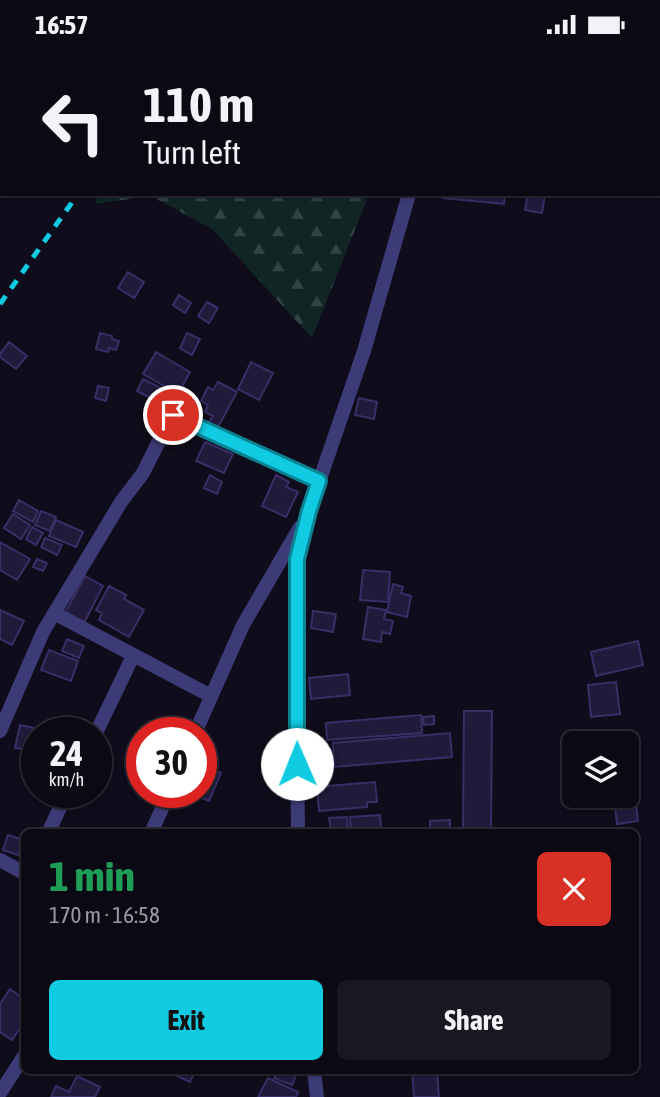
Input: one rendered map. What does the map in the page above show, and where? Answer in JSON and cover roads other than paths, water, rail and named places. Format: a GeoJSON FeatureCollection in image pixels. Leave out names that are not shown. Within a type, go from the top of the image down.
{"type":"FeatureCollection","features":[{"type":"Feature","properties":{"kind":"street"},"geometry":{"type":"LineString","coordinates":[[298,829],[297,559],[309,511],[364,351],[408,196]]}},
{"type":"Feature","properties":{"kind":"street"},"geometry":{"type":"LineString","coordinates":[[0,731],[43,632],[121,502],[143,473],[173,415],[319,481]]}},
{"type":"Feature","properties":{"kind":"street"},"geometry":{"type":"LineString","coordinates":[[202,717],[243,625],[309,511]]}},
{"type":"Feature","properties":{"kind":"street"},"geometry":{"type":"LineString","coordinates":[[271,577],[281,577],[298,583]]}},
{"type":"Feature","properties":{"kind":"street"},"geometry":{"type":"LineString","coordinates":[[54,613],[211,696]]}},
{"type":"Feature","properties":{"kind":"street"},"geometry":{"type":"LineString","coordinates":[[104,717],[133,656]]}},
{"type":"Feature","properties":{"kind":"street"},"geometry":{"type":"LineString","coordinates":[[50,829],[60,808]]}},
{"type":"Feature","properties":{"kind":"street"},"geometry":{"type":"LineString","coordinates":[[153,829],[162,808]]}},
{"type":"Feature","properties":{"kind":"street"},"geometry":{"type":"LineString","coordinates":[[0,860],[21,871]]}},
{"type":"Feature","properties":{"kind":"street"},"geometry":{"type":"LineString","coordinates":[[5,1093],[21,1062]]}},
{"type":"Feature","properties":{"kind":"street"},"geometry":{"type":"LineString","coordinates":[[314,1074],[317,1097]]}},
{"type":"Feature","properties":{"kind":"railway"},"geometry":{"type":"LineString","coordinates":[[0,304],[74,196]]}}]}
